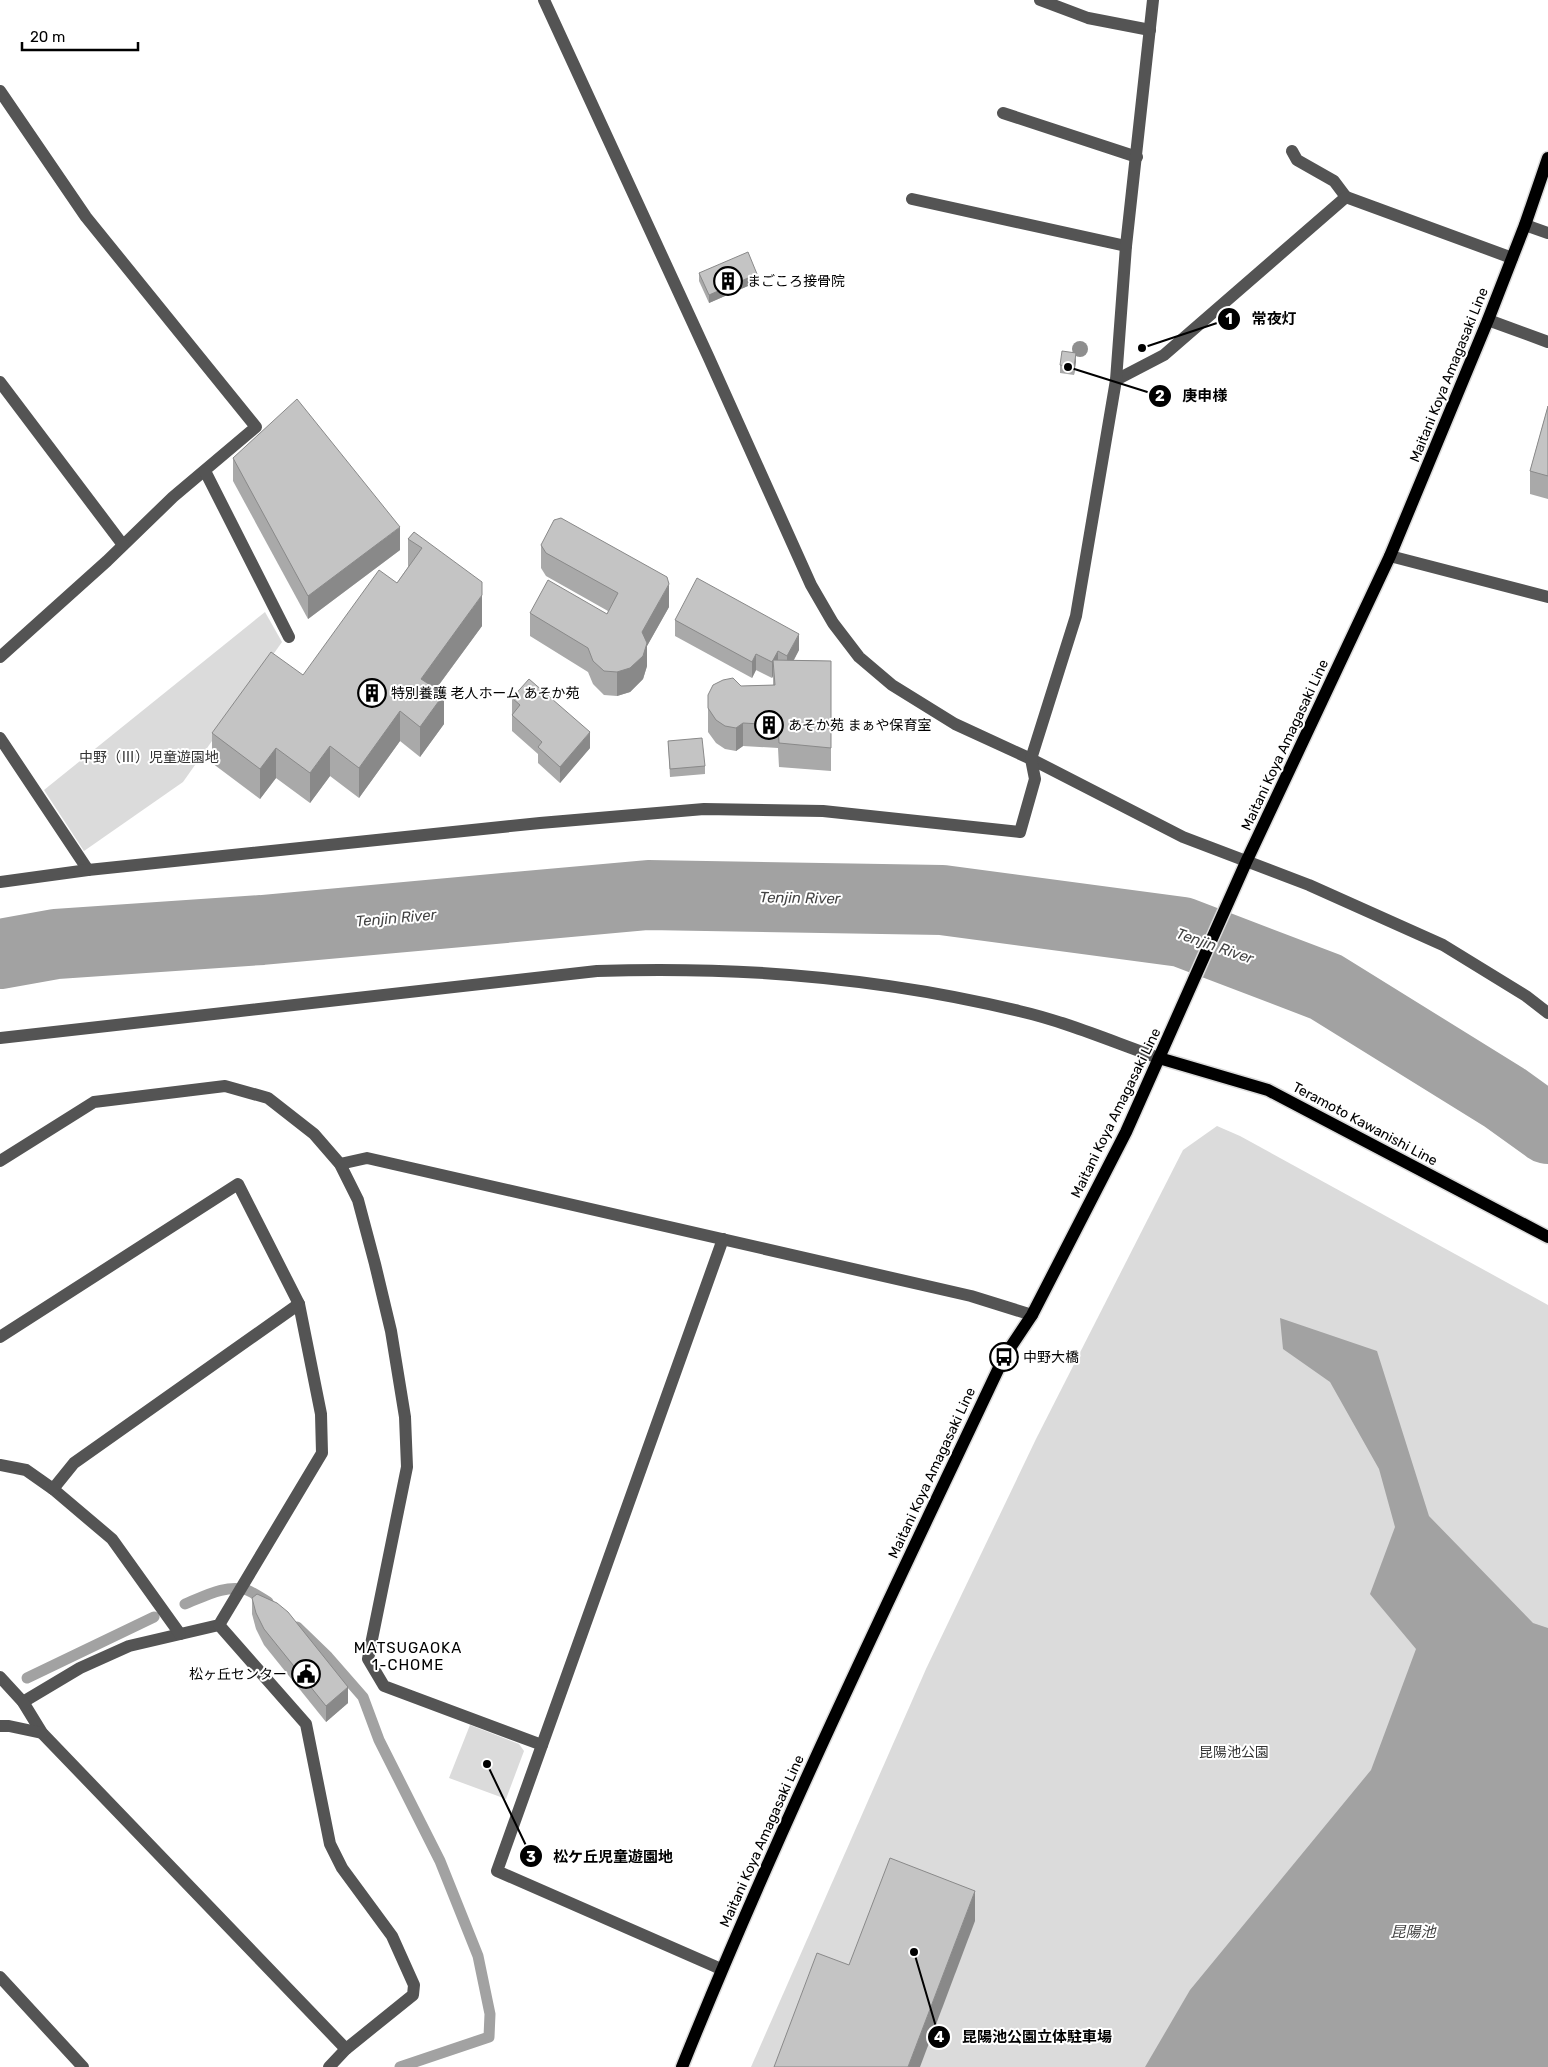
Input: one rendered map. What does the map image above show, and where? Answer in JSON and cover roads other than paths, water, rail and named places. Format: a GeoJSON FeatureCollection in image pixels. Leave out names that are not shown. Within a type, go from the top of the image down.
{"type":"FeatureCollection","features":[{"type":"Feature","properties":{"kind":"main road","name":"Maitani Koya Amagasaki Line"},"geometry":{"type":"LineString","coordinates":[[682,2067],[721,1969],[848,1686],[1004,1357],[1032,1315],[1126,1132],[1247,860],[1390,556],[1488,320],[1525,225],[1548,158]]}},
{"type":"Feature","properties":{"kind":"main road","name":"Teramoto Kawanishi Line"},"geometry":{"type":"LineString","coordinates":[[1159,1058],[1268,1090],[1548,1237]]}},
{"type":"Feature","properties":{"kind":"street"},"geometry":{"type":"LineString","coordinates":[[544,0],[812,585],[833,623],[859,657],[892,685],[955,724],[1031,759],[1183,836],[1247,860],[1444,945],[1526,996],[1548,1013]]}},
{"type":"Feature","properties":{"kind":"street"},"geometry":{"type":"LineString","coordinates":[[1040,0],[1088,18],[1150,30]]}},
{"type":"Feature","properties":{"kind":"street"},"geometry":{"type":"LineString","coordinates":[[0,882],[88,870],[540,823],[704,809],[823,811],[1020,832],[1035,779],[1031,759],[1076,616],[1116,380],[1126,246],[1153,0]]}},
{"type":"Feature","properties":{"kind":"street"},"geometry":{"type":"LineString","coordinates":[[0,91],[86,217],[256,427],[173,497],[0,657]]}},
{"type":"Feature","properties":{"kind":"street"},"geometry":{"type":"LineString","coordinates":[[1003,113],[1137,157]]}},
{"type":"Feature","properties":{"kind":"street"},"geometry":{"type":"LineString","coordinates":[[1292,151],[1298,160],[1334,181],[1346,197],[1512,258]]}},
{"type":"Feature","properties":{"kind":"street"},"geometry":{"type":"LineString","coordinates":[[1116,380],[1164,355],[1346,197]]}},
{"type":"Feature","properties":{"kind":"street"},"geometry":{"type":"LineString","coordinates":[[912,199],[1126,246]]}},
{"type":"Feature","properties":{"kind":"street"},"geometry":{"type":"LineString","coordinates":[[1525,225],[1548,233]]}},
{"type":"Feature","properties":{"kind":"street"},"geometry":{"type":"LineString","coordinates":[[1488,320],[1548,342]]}},
{"type":"Feature","properties":{"kind":"street"},"geometry":{"type":"LineString","coordinates":[[0,382],[123,545]]}},
{"type":"Feature","properties":{"kind":"street"},"geometry":{"type":"LineString","coordinates":[[205,470],[289,637]]}},
{"type":"Feature","properties":{"kind":"street"},"geometry":{"type":"LineString","coordinates":[[1390,556],[1548,597]]}},
{"type":"Feature","properties":{"kind":"street"},"geometry":{"type":"LineString","coordinates":[[0,738],[88,870]]}},
{"type":"Feature","properties":{"kind":"street"},"geometry":{"type":"LineString","coordinates":[[0,1038],[597,971],[670,969],[724,970],[791,975],[953,998],[1019,1011],[1062,1023],[1159,1058]]}},
{"type":"Feature","properties":{"kind":"street"},"geometry":{"type":"LineString","coordinates":[[0,1161],[94,1102],[225,1086],[268,1098],[314,1134],[340,1164],[358,1200],[391,1330],[405,1417],[408,1467],[368,1659],[384,1686],[542,1745]]}},
{"type":"Feature","properties":{"kind":"street"},"geometry":{"type":"LineString","coordinates":[[340,1164],[367,1158],[971,1296],[1032,1315]]}},
{"type":"Feature","properties":{"kind":"street"},"geometry":{"type":"LineString","coordinates":[[0,1337],[238,1184],[299,1304],[321,1414],[322,1453],[219,1624],[121,1650],[80,1668],[23,1702]]}},
{"type":"Feature","properties":{"kind":"street"},"geometry":{"type":"LineString","coordinates":[[721,1969],[497,1871],[723,1238]]}},
{"type":"Feature","properties":{"kind":"street"},"geometry":{"type":"LineString","coordinates":[[53,1489],[74,1464],[299,1304]]}},
{"type":"Feature","properties":{"kind":"street"},"geometry":{"type":"LineString","coordinates":[[0,1465],[26,1470],[53,1489],[131,1556],[180,1634]]}},
{"type":"Feature","properties":{"kind":"street"},"geometry":{"type":"LineString","coordinates":[[219,1624],[306,1724],[330,1844],[342,1868],[392,1936],[414,1985],[413,1995],[346,2049],[329,2067]]}},
{"type":"Feature","properties":{"kind":"street"},"geometry":{"type":"LineString","coordinates":[[0,1677],[23,1702],[42,1733],[346,2049]]}},
{"type":"Feature","properties":{"kind":"street"},"geometry":{"type":"LineString","coordinates":[[0,1726],[42,1733]]}},
{"type":"Feature","properties":{"kind":"street"},"geometry":{"type":"LineString","coordinates":[[0,1977],[83,2067]]}},
{"type":"Feature","properties":{"kind":"water","name":"昆陽池"},"geometry":{"type":"Polygon","coordinates":[[[1280,1318],[1377,1351],[1429,1516],[1533,1623],[1548,1628],[1548,2067],[1145,2067],[1190,1990],[1371,1770],[1416,1649],[1370,1594],[1395,1527],[1379,1469],[1330,1382],[1283,1349],[1280,1318]]]}},
{"type":"Feature","properties":{"kind":"waterway","name":"Tenjin River"},"geometry":{"type":"LineString","coordinates":[[0,954],[56,944],[262,930],[648,895],[942,900],[1182,932],[1326,987],[1505,1098],[1548,1129]]}},
{"type":"Feature","properties":{"kind":"waterway"},"geometry":{"type":"LineString","coordinates":[[185,1604],[216,1592],[231,1589],[247,1590],[268,1602]]}},
{"type":"Feature","properties":{"kind":"waterway"},"geometry":{"type":"LineString","coordinates":[[27,1678],[154,1617]]}},
{"type":"Feature","properties":{"kind":"waterway"},"geometry":{"type":"LineString","coordinates":[[297,1627],[328,1657],[363,1697],[379,1740],[440,1861],[478,1956],[490,2014],[489,2037],[400,2067]]}},
{"type":"Feature","properties":{"kind":"place","name":"まごころ接骨院"},"geometry":{"type":"Point","coordinates":[728,281]}},
{"type":"Feature","properties":{"kind":"place","name":"常夜灯"},"geometry":{"type":"Point","coordinates":[1142,348]}},
{"type":"Feature","properties":{"kind":"place","name":"庚申様"},"geometry":{"type":"Point","coordinates":[1068,367]}},
{"type":"Feature","properties":{"kind":"place","name":"特別養護 老人ホーム あそか苑"},"geometry":{"type":"Point","coordinates":[372,693]}},
{"type":"Feature","properties":{"kind":"place","name":"あそか苑 まぁや保育室"},"geometry":{"type":"Point","coordinates":[769,725]}},
{"type":"Feature","properties":{"kind":"place","name":"中野大橋"},"geometry":{"type":"Point","coordinates":[1004,1357]}},
{"type":"Feature","properties":{"kind":"place","name":"松ヶ丘センター"},"geometry":{"type":"Point","coordinates":[306,1674]}},
{"type":"Feature","properties":{"kind":"place","name":"松ケ丘児童遊園地"},"geometry":{"type":"Point","coordinates":[487,1764]}},
{"type":"Feature","properties":{"kind":"place","name":"昆陽池公園立体駐車場"},"geometry":{"type":"Point","coordinates":[914,1952]}},
{"type":"Feature","properties":{"kind":"district","name":"MATSUGAOKA 1-CHOME"},"geometry":{"type":"Point","coordinates":[408,1656]}},
{"type":"Feature","properties":{"kind":"park label","name":"中野（Ⅲ）児童遊園地"},"geometry":{"type":"Point","coordinates":[149,757]}},
{"type":"Feature","properties":{"kind":"park label","name":"昆陽池公園"},"geometry":{"type":"Point","coordinates":[1234,1752]}}]}
